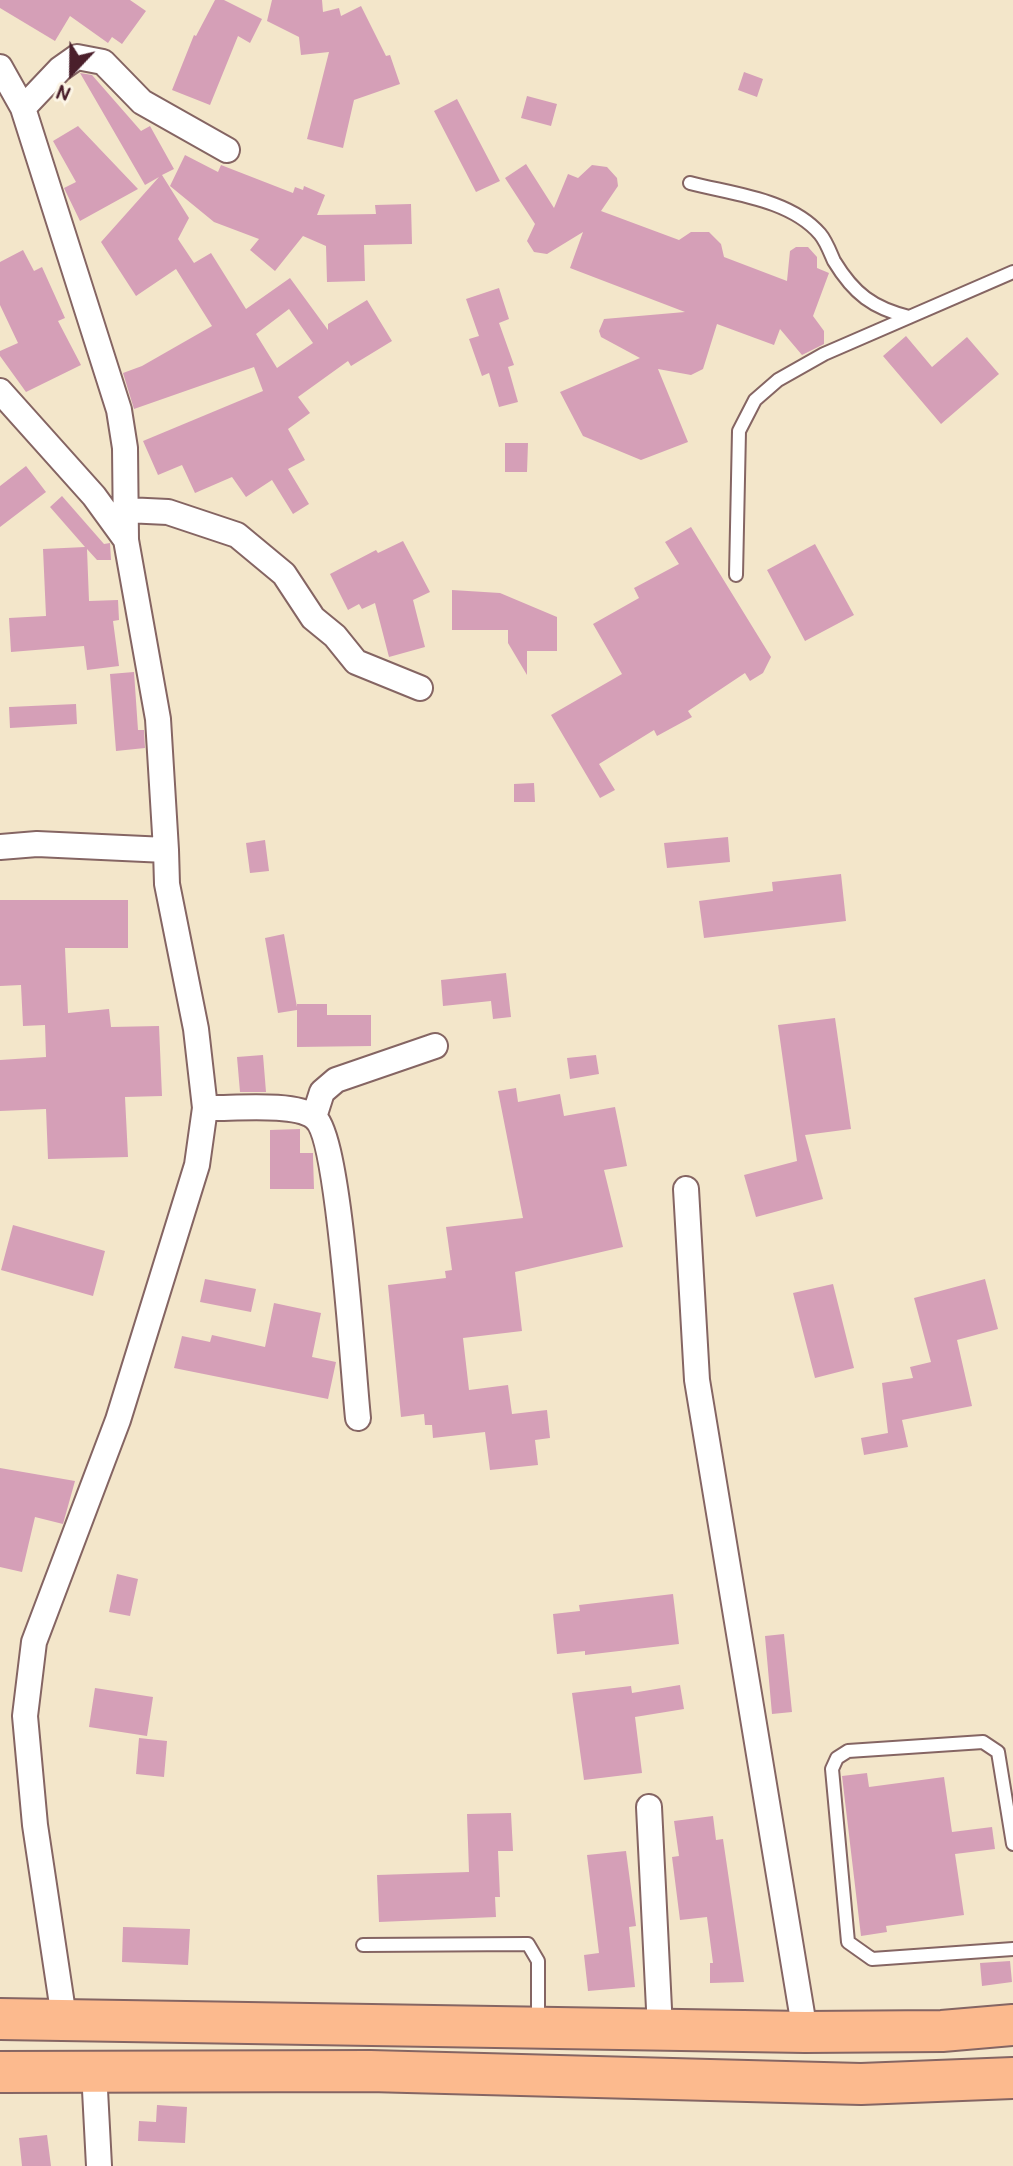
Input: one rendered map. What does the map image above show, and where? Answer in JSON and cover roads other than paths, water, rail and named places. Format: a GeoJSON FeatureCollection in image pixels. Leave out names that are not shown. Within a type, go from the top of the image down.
{"type":"FeatureCollection","features":[{"type":"Feature","properties":{"kind":"highway"},"geometry":{"type":"LineString","coordinates":[[0,2019],[805,2032],[942,2031],[1013,2025]]}},
{"type":"Feature","properties":{"kind":"highway"},"geometry":{"type":"LineString","coordinates":[[0,2072],[370,2071],[558,2079],[861,2084],[1013,2078]]}},
{"type":"Feature","properties":{"kind":"street"},"geometry":{"type":"LineString","coordinates":[[23,108],[60,69],[77,57],[103,62],[142,102],[227,150]]}},
{"type":"Feature","properties":{"kind":"street"},"geometry":{"type":"LineString","coordinates":[[0,67],[23,108],[119,410],[125,448],[126,540],[158,719],[167,884],[196,1029],[205,1108],[197,1165],[118,1420],[34,1642],[25,1716],[37,1841],[64,2018]]}},
{"type":"Feature","properties":{"kind":"street"},"geometry":{"type":"LineString","coordinates":[[0,391],[94,496],[126,540]]}},
{"type":"Feature","properties":{"kind":"street"},"geometry":{"type":"LineString","coordinates":[[126,510],[168,512],[237,535],[284,574],[313,618],[335,636],[356,662],[420,688]]}},
{"type":"Feature","properties":{"kind":"street"},"geometry":{"type":"LineString","coordinates":[[0,847],[37,844],[166,850]]}},
{"type":"Feature","properties":{"kind":"street"},"geometry":{"type":"LineString","coordinates":[[314,1117],[322,1092],[336,1080],[435,1046]]}},
{"type":"Feature","properties":{"kind":"street"},"geometry":{"type":"LineString","coordinates":[[205,1108],[295,1110],[314,1117],[325,1131],[338,1209],[358,1418]]}},
{"type":"Feature","properties":{"kind":"street"},"geometry":{"type":"LineString","coordinates":[[686,1189],[697,1380],[805,2032]]}},
{"type":"Feature","properties":{"kind":"street"},"geometry":{"type":"LineString","coordinates":[[649,1807],[660,2029]]}},
{"type":"Feature","properties":{"kind":"street"},"geometry":{"type":"LineString","coordinates":[[94,2071],[99,2166]]}},
{"type":"Feature","properties":{"kind":"lane"},"geometry":{"type":"LineString","coordinates":[[690,183],[779,206],[803,219],[821,234],[861,298],[882,310],[909,317]]}},
{"type":"Feature","properties":{"kind":"lane"},"geometry":{"type":"LineString","coordinates":[[736,575],[739,431],[755,400],[778,380],[824,354],[1013,272]]}},
{"type":"Feature","properties":{"kind":"lane"},"geometry":{"type":"LineString","coordinates":[[1013,1844],[998,1752],[983,1742],[848,1751],[837,1758],[832,1769],[848,1942],[872,1959],[1013,1949]]}},
{"type":"Feature","properties":{"kind":"lane"},"geometry":{"type":"LineString","coordinates":[[363,1945],[528,1944],[538,1961],[538,2027]]}}]}
